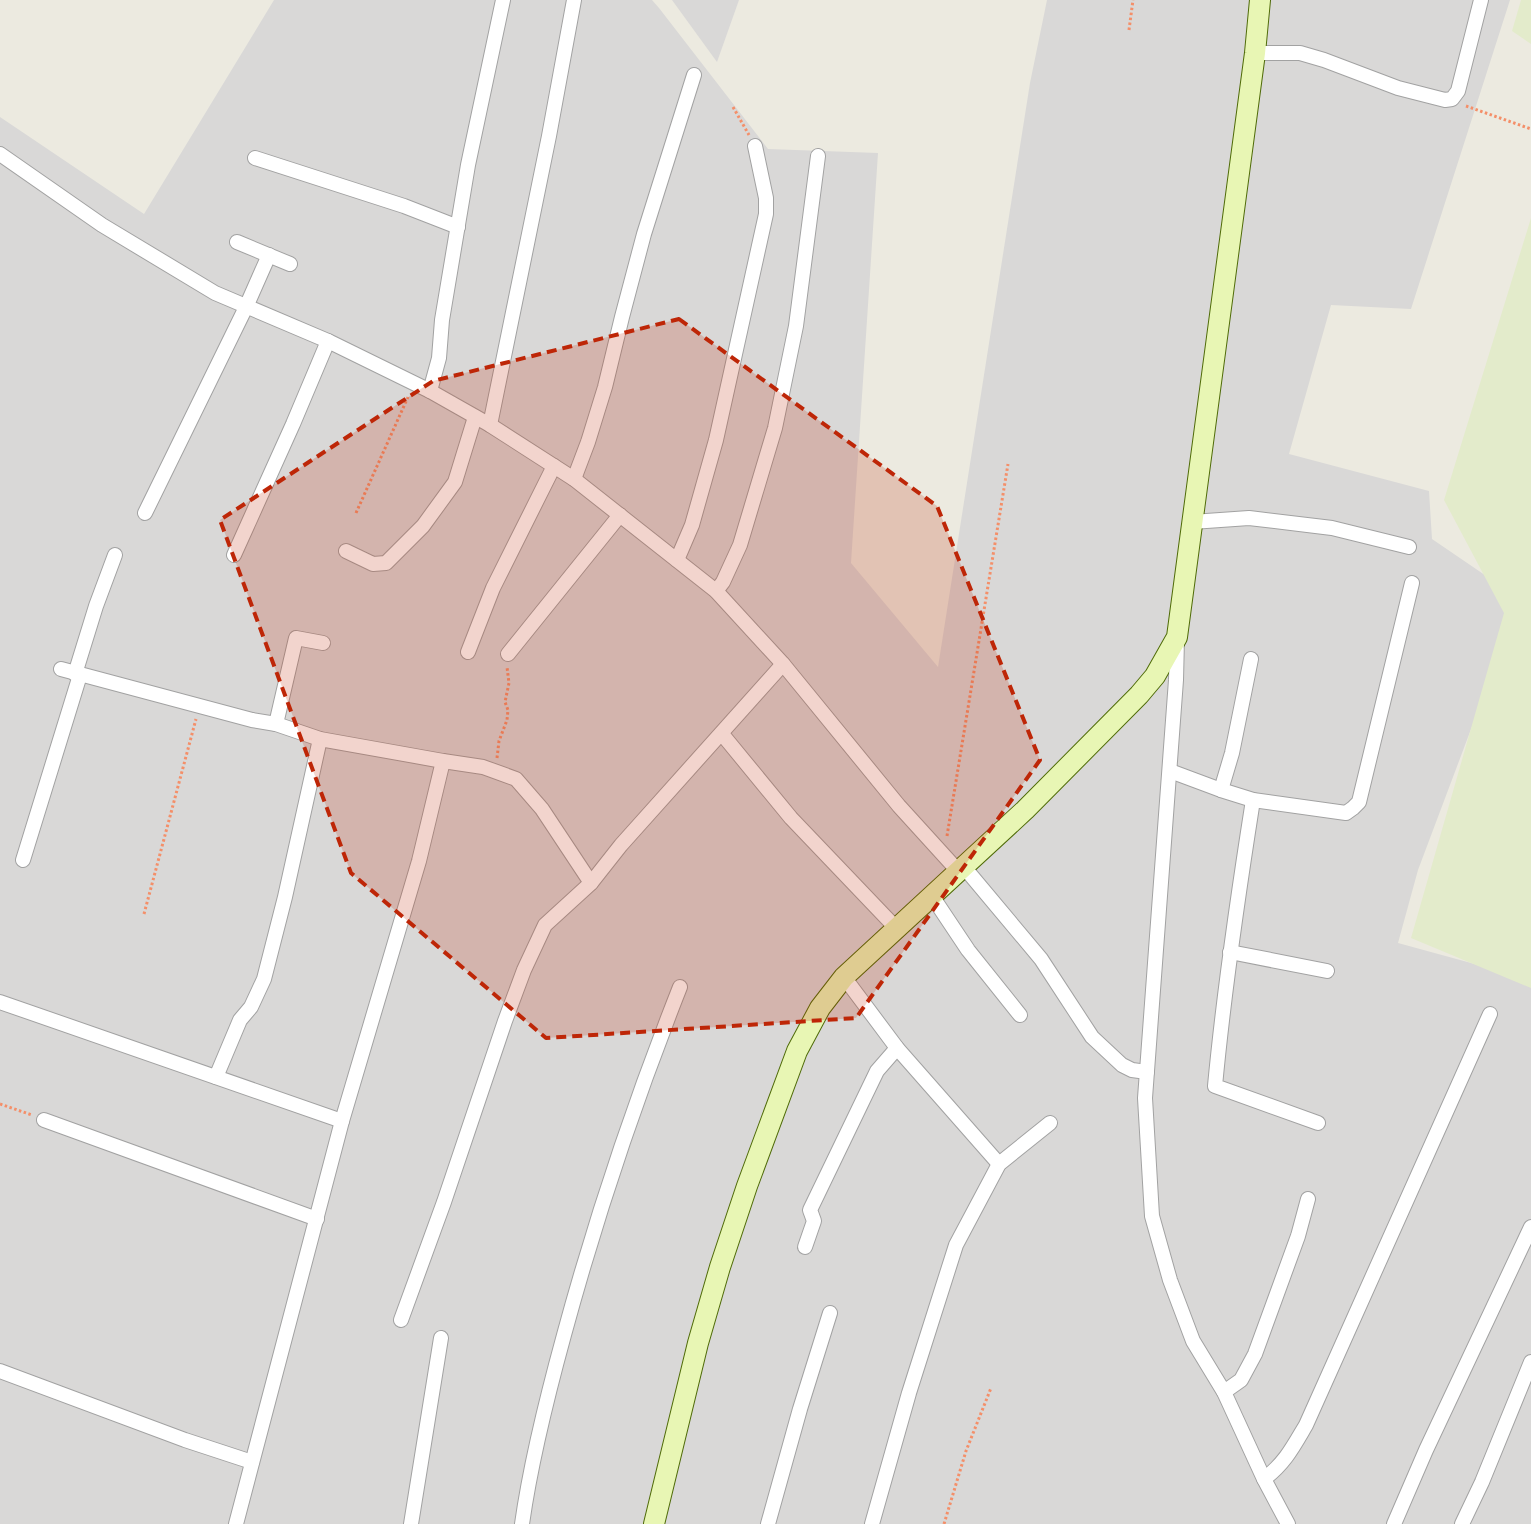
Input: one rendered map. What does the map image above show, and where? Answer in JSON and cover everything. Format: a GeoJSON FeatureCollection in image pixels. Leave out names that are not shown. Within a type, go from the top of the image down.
{"type":"FeatureCollection","features":[{"type":"Feature","properties":{"kind":"main road"},"geometry":{"type":"LineString","coordinates":[[654,1524],[698,1343],[720,1267],[797,1051],[820,1008],[844,977],[1025,810],[1139,695],[1155,676],[1178,637],[1255,53],[1260,0]]}},
{"type":"Feature","properties":{"kind":"street"},"geometry":{"type":"LineString","coordinates":[[430,391],[439,358],[442,320],[468,165],[503,0]]}},
{"type":"Feature","properties":{"kind":"street"},"geometry":{"type":"LineString","coordinates":[[490,425],[549,136],[574,0]]}},
{"type":"Feature","properties":{"kind":"street"},"geometry":{"type":"LineString","coordinates":[[1255,53],[1300,53],[1398,88],[1445,100],[1452,99],[1458,91],[1463,74],[1481,0]]}},
{"type":"Feature","properties":{"kind":"street"},"geometry":{"type":"LineString","coordinates":[[574,479],[605,387],[644,234],[694,75]]}},
{"type":"Feature","properties":{"kind":"street"},"geometry":{"type":"LineString","coordinates":[[677,560],[692,525],[716,440],[766,214],[766,198],[755,146]]}},
{"type":"Feature","properties":{"kind":"street"},"geometry":{"type":"LineString","coordinates":[[0,154],[102,225],[215,293],[328,341],[430,391],[490,425],[574,479],[677,560],[716,592],[783,664],[899,806],[962,869],[1042,959],[1092,1037],[1122,1065],[1132,1070],[1147,1072]]}},
{"type":"Feature","properties":{"kind":"street"},"geometry":{"type":"LineString","coordinates":[[716,592],[724,582],[740,546],[775,428],[796,326],[818,156]]}},
{"type":"Feature","properties":{"kind":"street"},"geometry":{"type":"LineString","coordinates":[[255,158],[404,206],[458,227]]}},
{"type":"Feature","properties":{"kind":"street"},"geometry":{"type":"LineString","coordinates":[[237,242],[290,264]]}},
{"type":"Feature","properties":{"kind":"street"},"geometry":{"type":"LineString","coordinates":[[145,513],[246,307],[269,255]]}},
{"type":"Feature","properties":{"kind":"street"},"geometry":{"type":"LineString","coordinates":[[234,555],[328,341]]}},
{"type":"Feature","properties":{"kind":"street"},"geometry":{"type":"LineString","coordinates":[[346,551],[373,564],[386,562],[424,526],[455,482],[475,417]]}},
{"type":"Feature","properties":{"kind":"street"},"geometry":{"type":"LineString","coordinates":[[468,652],[493,588],[554,466]]}},
{"type":"Feature","properties":{"kind":"street"},"geometry":{"type":"LineString","coordinates":[[508,654],[620,515]]}},
{"type":"Feature","properties":{"kind":"street"},"geometry":{"type":"LineString","coordinates":[[1192,522],[1249,518],[1332,528],[1409,547]]}},
{"type":"Feature","properties":{"kind":"street"},"geometry":{"type":"LineString","coordinates":[[23,860],[78,675],[96,606],[115,556]]}},
{"type":"Feature","properties":{"kind":"street"},"geometry":{"type":"LineString","coordinates":[[1170,771],[1253,800],[1346,813],[1353,808],[1358,802],[1368,767],[1412,583]]}},
{"type":"Feature","properties":{"kind":"street"},"geometry":{"type":"LineString","coordinates":[[1178,637],[1170,771],[1145,1098],[1152,1216],[1170,1280],[1193,1341],[1224,1392],[1264,1479],[1288,1524]]}},
{"type":"Feature","properties":{"kind":"street"},"geometry":{"type":"LineString","coordinates":[[276,724],[296,638],[323,643]]}},
{"type":"Feature","properties":{"kind":"street"},"geometry":{"type":"LineString","coordinates":[[1221,790],[1232,753],[1251,659]]}},
{"type":"Feature","properties":{"kind":"street"},"geometry":{"type":"LineString","coordinates":[[401,1320],[444,1202],[505,1021],[545,925],[591,883],[621,845],[783,664]]}},
{"type":"Feature","properties":{"kind":"street"},"geometry":{"type":"LineString","coordinates":[[61,670],[252,720],[276,724],[320,739],[483,767],[516,779],[542,809],[591,883]]}},
{"type":"Feature","properties":{"kind":"street"},"geometry":{"type":"LineString","coordinates":[[722,734],[791,818],[897,929]]}},
{"type":"Feature","properties":{"kind":"street"},"geometry":{"type":"LineString","coordinates":[[216,1077],[240,1020],[251,1007],[264,980],[285,897],[320,739]]}},
{"type":"Feature","properties":{"kind":"street"},"geometry":{"type":"LineString","coordinates":[[236,1524],[342,1121],[419,861],[443,761]]}},
{"type":"Feature","properties":{"kind":"street"},"geometry":{"type":"LineString","coordinates":[[1253,800],[1230,952],[1215,1086],[1318,1123]]}},
{"type":"Feature","properties":{"kind":"street"},"geometry":{"type":"LineString","coordinates":[[932,896],[968,950],[1020,1015]]}},
{"type":"Feature","properties":{"kind":"street"},"geometry":{"type":"LineString","coordinates":[[1230,952],[1327,971]]}},
{"type":"Feature","properties":{"kind":"street"},"geometry":{"type":"LineString","coordinates":[[844,977],[896,1048],[999,1164]]}},
{"type":"Feature","properties":{"kind":"street"},"geometry":{"type":"LineString","coordinates":[[522,1524],[527,1491],[550,1388],[586,1254],[651,1061],[680,987]]}},
{"type":"Feature","properties":{"kind":"street"},"geometry":{"type":"LineString","coordinates":[[0,1002],[342,1121]]}},
{"type":"Feature","properties":{"kind":"street"},"geometry":{"type":"LineString","coordinates":[[1264,1479],[1277,1469],[1288,1456],[1306,1425],[1490,1014]]}},
{"type":"Feature","properties":{"kind":"street"},"geometry":{"type":"LineString","coordinates":[[804,1247],[814,1221],[810,1210],[877,1071],[896,1048]]}},
{"type":"Feature","properties":{"kind":"street"},"geometry":{"type":"LineString","coordinates":[[44,1120],[317,1219]]}},
{"type":"Feature","properties":{"kind":"street"},"geometry":{"type":"LineString","coordinates":[[872,1524],[909,1392],[956,1245],[999,1164],[1050,1123]]}},
{"type":"Feature","properties":{"kind":"street"},"geometry":{"type":"LineString","coordinates":[[1224,1392],[1241,1380],[1256,1354],[1298,1236],[1308,1199]]}},
{"type":"Feature","properties":{"kind":"street"},"geometry":{"type":"LineString","coordinates":[[1394,1524],[1426,1450],[1531,1227]]}},
{"type":"Feature","properties":{"kind":"street"},"geometry":{"type":"LineString","coordinates":[[768,1524],[800,1409],[830,1313]]}},
{"type":"Feature","properties":{"kind":"street"},"geometry":{"type":"LineString","coordinates":[[411,1524],[441,1338]]}},
{"type":"Feature","properties":{"kind":"street"},"geometry":{"type":"LineString","coordinates":[[1462,1524],[1482,1482],[1531,1362]]}},
{"type":"Feature","properties":{"kind":"street"},"geometry":{"type":"LineString","coordinates":[[0,1371],[185,1440],[252,1462]]}},
{"type":"Feature","properties":{"kind":"path"},"geometry":{"type":"LineString","coordinates":[[1129,30],[1134,0]]}},
{"type":"Feature","properties":{"kind":"path"},"geometry":{"type":"LineString","coordinates":[[1452,99],[1465,106],[1531,128]]}},
{"type":"Feature","properties":{"kind":"path"},"geometry":{"type":"LineString","coordinates":[[733,107],[755,146]]}},
{"type":"Feature","properties":{"kind":"path"},"geometry":{"type":"LineString","coordinates":[[356,513],[414,383]]}},
{"type":"Feature","properties":{"kind":"path"},"geometry":{"type":"LineString","coordinates":[[946,844],[1008,464]]}},
{"type":"Feature","properties":{"kind":"path"},"geometry":{"type":"LineString","coordinates":[[496,771],[497,751],[507,720],[508,710],[505,702],[509,683],[506,662],[508,654]]}},
{"type":"Feature","properties":{"kind":"path"},"geometry":{"type":"LineString","coordinates":[[144,914],[199,706]]}},
{"type":"Feature","properties":{"kind":"path"},"geometry":{"type":"LineString","coordinates":[[0,1104],[44,1120]]}},
{"type":"Feature","properties":{"kind":"path"},"geometry":{"type":"LineString","coordinates":[[944,1524],[966,1450],[991,1388]]}},
{"type":"Feature","properties":{"kind":"highlighted area"},"geometry":{"type":"Polygon","coordinates":[[[679,319],[937,506],[1040,760],[856,1018],[546,1038],[351,873],[220,520],[433,381],[679,319]]]}},
{"type":"Feature","properties":{"kind":"shaded area"},"geometry":{"type":"Polygon","coordinates":[[[274,0],[652,0],[768,149],[878,153],[851,563],[938,667],[1030,83],[1047,0],[1510,0],[1411,309],[1331,305],[1289,454],[1429,491],[1432,539],[1520,599],[1418,870],[1398,943],[1493,969],[1531,986],[1531,1524],[0,1524],[0,117],[144,214],[274,0]]]}},
{"type":"Feature","properties":{"kind":"shaded area"},"geometry":{"type":"Polygon","coordinates":[[[672,0],[739,0],[717,62],[672,0]]]}},
{"type":"Feature","properties":{"kind":"green space"},"geometry":{"type":"Polygon","coordinates":[[[1521,0],[1531,0],[1531,44],[1512,31],[1521,0]]]}},
{"type":"Feature","properties":{"kind":"green space"},"geometry":{"type":"Polygon","coordinates":[[[1531,218],[1531,988],[1411,938],[1504,613],[1444,500],[1531,218]]]}}]}
